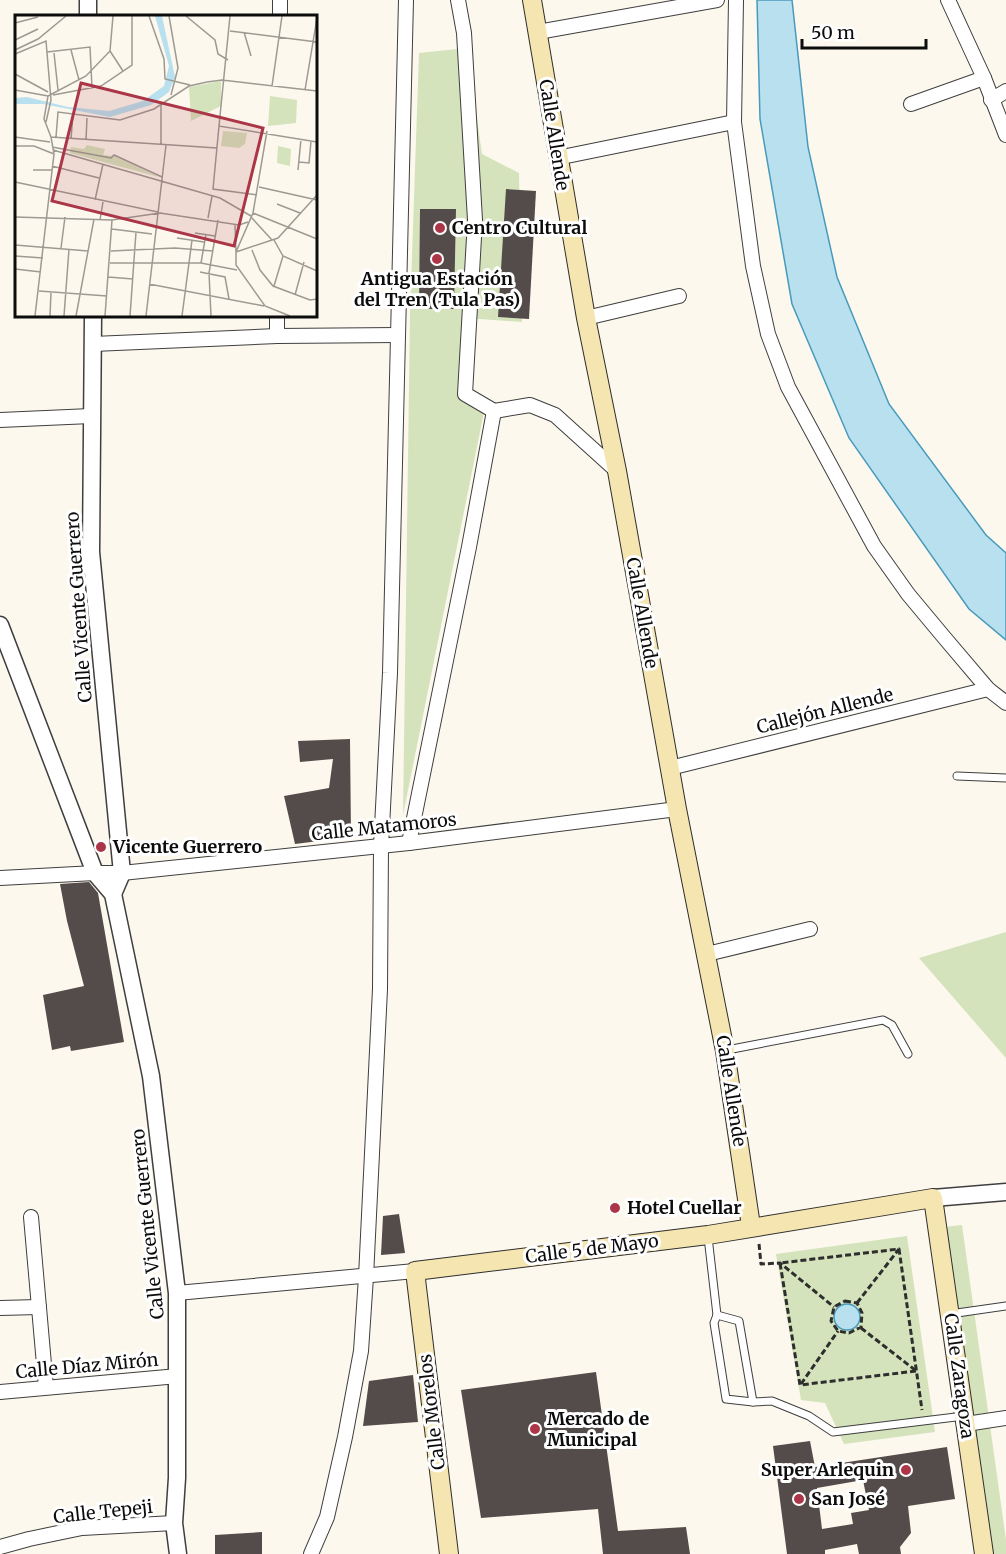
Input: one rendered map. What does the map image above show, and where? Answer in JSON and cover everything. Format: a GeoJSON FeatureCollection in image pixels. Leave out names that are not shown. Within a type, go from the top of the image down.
{"type":"FeatureCollection","features":[{"type":"Feature","properties":{"kind":"main road","name":"Calle Allende"},"geometry":{"type":"LineString","coordinates":[[532,0],[557,158],[586,318],[617,471],[677,809],[724,1051],[752,1226]]}},
{"type":"Feature","properties":{"kind":"main road","name":"Calle 5 de Mayo"},"geometry":{"type":"LineString","coordinates":[[415,1270],[708,1235],[933,1198]]}},
{"type":"Feature","properties":{"kind":"main road","name":"Calle Zaragoza"},"geometry":{"type":"LineString","coordinates":[[933,1198],[984,1554]]}},
{"type":"Feature","properties":{"kind":"main road","name":"Calle Morelos"},"geometry":{"type":"LineString","coordinates":[[415,1270],[448,1554]]}},
{"type":"Feature","properties":{"kind":"street"},"geometry":{"type":"LineString","coordinates":[[311,1554],[327,1517],[345,1437],[361,1351],[366,1277],[380,990],[381,846],[390,673],[406,0]]}},
{"type":"Feature","properties":{"kind":"street"},"geometry":{"type":"LineString","coordinates":[[458,0],[464,33],[475,220],[465,394],[494,411],[530,405],[555,415],[617,471]]}},
{"type":"Feature","properties":{"kind":"street"},"geometry":{"type":"LineString","coordinates":[[538,32],[717,0]]}},
{"type":"Feature","properties":{"kind":"street"},"geometry":{"type":"LineString","coordinates":[[736,0],[734,122],[753,266],[768,334],[788,387],[874,546],[908,594],[988,689],[1006,703]]}},
{"type":"Feature","properties":{"kind":"street"},"geometry":{"type":"LineString","coordinates":[[948,0],[984,78],[1006,135]]}},
{"type":"Feature","properties":{"kind":"street"},"geometry":{"type":"LineString","coordinates":[[911,104],[984,78]]}},
{"type":"Feature","properties":{"kind":"street"},"geometry":{"type":"LineString","coordinates":[[991,100],[1006,91]]}},
{"type":"Feature","properties":{"kind":"street"},"geometry":{"type":"LineString","coordinates":[[557,158],[734,122]]}},
{"type":"Feature","properties":{"kind":"street"},"geometry":{"type":"LineString","coordinates":[[586,318],[679,296]]}},
{"type":"Feature","properties":{"kind":"street","name":"Calle Vicente Guerrero"},"geometry":{"type":"LineString","coordinates":[[93,316],[91,552],[122,873],[113,894]]}},
{"type":"Feature","properties":{"kind":"street"},"geometry":{"type":"LineString","coordinates":[[277,316],[277,336]]}},
{"type":"Feature","properties":{"kind":"street"},"geometry":{"type":"LineString","coordinates":[[93,344],[277,336],[398,335]]}},
{"type":"Feature","properties":{"kind":"street"},"geometry":{"type":"LineString","coordinates":[[409,843],[494,411]]}},
{"type":"Feature","properties":{"kind":"street"},"geometry":{"type":"LineString","coordinates":[[0,420],[91,417]]}},
{"type":"Feature","properties":{"kind":"street","name":"Calle Vicente Guerrero"},"geometry":{"type":"LineString","coordinates":[[0,626],[95,873],[113,894],[151,1076],[177,1293],[177,1478],[174,1523],[178,1554]]}},
{"type":"Feature","properties":{"kind":"street","name":"Callejón Allende"},"geometry":{"type":"LineString","coordinates":[[670,768],[988,689]]}},
{"type":"Feature","properties":{"kind":"street","name":"Calle Matamoros"},"geometry":{"type":"LineString","coordinates":[[0,878],[122,873],[409,843],[677,809]]}},
{"type":"Feature","properties":{"kind":"street"},"geometry":{"type":"LineString","coordinates":[[706,954],[810,929]]}},
{"type":"Feature","properties":{"kind":"street","name":"Calle 5 de Mayo"},"geometry":{"type":"LineString","coordinates":[[933,1198],[1006,1192]]}},
{"type":"Feature","properties":{"kind":"street"},"geometry":{"type":"LineString","coordinates":[[31,1217],[46,1387]]}},
{"type":"Feature","properties":{"kind":"street","name":"Calle 5 de Mayo"},"geometry":{"type":"LineString","coordinates":[[177,1293],[366,1277],[415,1270]]}},
{"type":"Feature","properties":{"kind":"street"},"geometry":{"type":"LineString","coordinates":[[0,1308],[39,1307]]}},
{"type":"Feature","properties":{"kind":"street","name":"Calle Díaz Mirón"},"geometry":{"type":"LineString","coordinates":[[0,1392],[178,1376]]}},
{"type":"Feature","properties":{"kind":"street"},"geometry":{"type":"LineString","coordinates":[[965,1420],[1006,1418]]}},
{"type":"Feature","properties":{"kind":"street","name":"Calle Tepeji"},"geometry":{"type":"LineString","coordinates":[[0,1547],[82,1528],[174,1523]]}},
{"type":"Feature","properties":{"kind":"lane"},"geometry":{"type":"LineString","coordinates":[[957,776],[1006,778]]}},
{"type":"Feature","properties":{"kind":"lane"},"geometry":{"type":"LineString","coordinates":[[724,1051],[883,1020],[891,1025],[908,1054]]}},
{"type":"Feature","properties":{"kind":"lane"},"geometry":{"type":"LineString","coordinates":[[708,1235],[717,1316],[714,1323],[726,1399],[753,1402],[772,1401],[809,1416],[833,1432],[965,1420]]}},
{"type":"Feature","properties":{"kind":"lane"},"geometry":{"type":"LineString","coordinates":[[950,1314],[1006,1306]]}},
{"type":"Feature","properties":{"kind":"lane"},"geometry":{"type":"LineString","coordinates":[[717,1316],[738,1321],[753,1402]]}},
{"type":"Feature","properties":{"kind":"path"},"geometry":{"type":"LineString","coordinates":[[761,1264],[899,1249]]}},
{"type":"Feature","properties":{"kind":"path"},"geometry":{"type":"LineString","coordinates":[[857,1303],[899,1249]]}},
{"type":"Feature","properties":{"kind":"path"},"geometry":{"type":"LineString","coordinates":[[899,1249],[923,1418]]}},
{"type":"Feature","properties":{"kind":"path"},"geometry":{"type":"LineString","coordinates":[[780,1263],[834,1307]]}},
{"type":"Feature","properties":{"kind":"path"},"geometry":{"type":"LineString","coordinates":[[780,1263],[800,1385]]}},
{"type":"Feature","properties":{"kind":"path"},"geometry":{"type":"LineString","coordinates":[[857,1303],[845,1301],[834,1307],[831,1321],[838,1331],[849,1333],[861,1327]]}},
{"type":"Feature","properties":{"kind":"path"},"geometry":{"type":"LineString","coordinates":[[857,1303],[862,1313],[861,1327]]}},
{"type":"Feature","properties":{"kind":"path"},"geometry":{"type":"LineString","coordinates":[[861,1327],[916,1371]]}},
{"type":"Feature","properties":{"kind":"path"},"geometry":{"type":"LineString","coordinates":[[800,1385],[838,1331]]}},
{"type":"Feature","properties":{"kind":"path"},"geometry":{"type":"LineString","coordinates":[[800,1385],[916,1371]]}},
{"type":"Feature","properties":{"kind":"green space"},"geometry":{"type":"Polygon","coordinates":[[[467,48],[482,154],[519,173],[522,322],[466,318],[461,398],[484,412],[403,815],[410,314],[419,53],[467,48]]]}},
{"type":"Feature","properties":{"kind":"green space"},"geometry":{"type":"Polygon","coordinates":[[[1006,932],[1006,1058],[919,958],[1006,932]]]}},
{"type":"Feature","properties":{"kind":"green space"},"geometry":{"type":"Polygon","coordinates":[[[962,1225],[1006,1540],[1006,1554],[989,1554],[944,1227],[962,1225]]]}},
{"type":"Feature","properties":{"kind":"green space"},"geometry":{"type":"Polygon","coordinates":[[[907,1236],[935,1432],[844,1444],[825,1403],[801,1400],[776,1254],[907,1236]]]}},
{"type":"Feature","properties":{"kind":"water"},"geometry":{"type":"Polygon","coordinates":[[[757,0],[792,0],[808,147],[837,277],[889,404],[986,535],[1006,553],[1006,640],[969,609],[849,438],[792,304],[760,119],[757,0]]]}},
{"type":"Feature","properties":{"kind":"water"},"geometry":{"type":"Polygon","coordinates":[[[847,1304],[856,1308],[860,1317],[856,1326],[847,1330],[838,1326],[834,1317],[838,1308],[847,1304]]]}},
{"type":"Feature","properties":{"kind":"building"},"geometry":{"type":"Polygon","coordinates":[[[506,189],[536,191],[529,319],[498,317],[506,189]]]}},
{"type":"Feature","properties":{"kind":"building","name":"Antigua Estación del Tren (Tula Pas)"},"geometry":{"type":"Polygon","coordinates":[[[420,209],[456,209],[454,309],[419,309],[420,209]]]}},
{"type":"Feature","properties":{"kind":"building"},"geometry":{"type":"Polygon","coordinates":[[[350,739],[351,837],[295,844],[284,796],[329,788],[333,759],[300,762],[298,741],[350,739]]]}},
{"type":"Feature","properties":{"kind":"building"},"geometry":{"type":"Polygon","coordinates":[[[89,882],[98,893],[124,1042],[71,1051],[70,1046],[52,1050],[43,995],[84,986],[60,884],[89,882]]]}},
{"type":"Feature","properties":{"kind":"building"},"geometry":{"type":"Polygon","coordinates":[[[399,1214],[405,1253],[381,1255],[383,1216],[399,1214]]]}},
{"type":"Feature","properties":{"kind":"building","name":"Mercado de Municipal"},"geometry":{"type":"Polygon","coordinates":[[[596,1372],[618,1531],[686,1527],[690,1554],[603,1554],[598,1509],[481,1518],[461,1390],[596,1372]]]}},
{"type":"Feature","properties":{"kind":"building"},"geometry":{"type":"Polygon","coordinates":[[[413,1375],[418,1422],[363,1426],[369,1381],[413,1375]]]}},
{"type":"Feature","properties":{"kind":"building","name":"San José"},"geometry":{"type":"Polygon","coordinates":[[[810,1441],[815,1467],[947,1447],[955,1499],[908,1506],[911,1533],[900,1547],[901,1554],[859,1554],[857,1544],[825,1550],[825,1554],[787,1554],[773,1446],[810,1441]],[[863,1480],[817,1488],[822,1529],[853,1524],[851,1513],[869,1510],[863,1480]]]}},
{"type":"Feature","properties":{"kind":"building"},"geometry":{"type":"Polygon","coordinates":[[[262,1532],[262,1554],[215,1554],[215,1535],[262,1532]]]}},
{"type":"Feature","properties":{"kind":"place","name":"Centro Cultural"},"geometry":{"type":"Point","coordinates":[440,228]}},
{"type":"Feature","properties":{"kind":"place","name":"Antigua Estación del Tren (Tula Pas)"},"geometry":{"type":"Point","coordinates":[437,259]}},
{"type":"Feature","properties":{"kind":"place","name":"Vicente Guerrero"},"geometry":{"type":"Point","coordinates":[101,847]}},
{"type":"Feature","properties":{"kind":"place","name":"Hotel Cuellar"},"geometry":{"type":"Point","coordinates":[615,1208]}},
{"type":"Feature","properties":{"kind":"place","name":"Mercado de Municipal"},"geometry":{"type":"Point","coordinates":[535,1429]}},
{"type":"Feature","properties":{"kind":"place","name":"Super Arlequin"},"geometry":{"type":"Point","coordinates":[906,1470]}},
{"type":"Feature","properties":{"kind":"place","name":"San José"},"geometry":{"type":"Point","coordinates":[799,1499]}}]}
